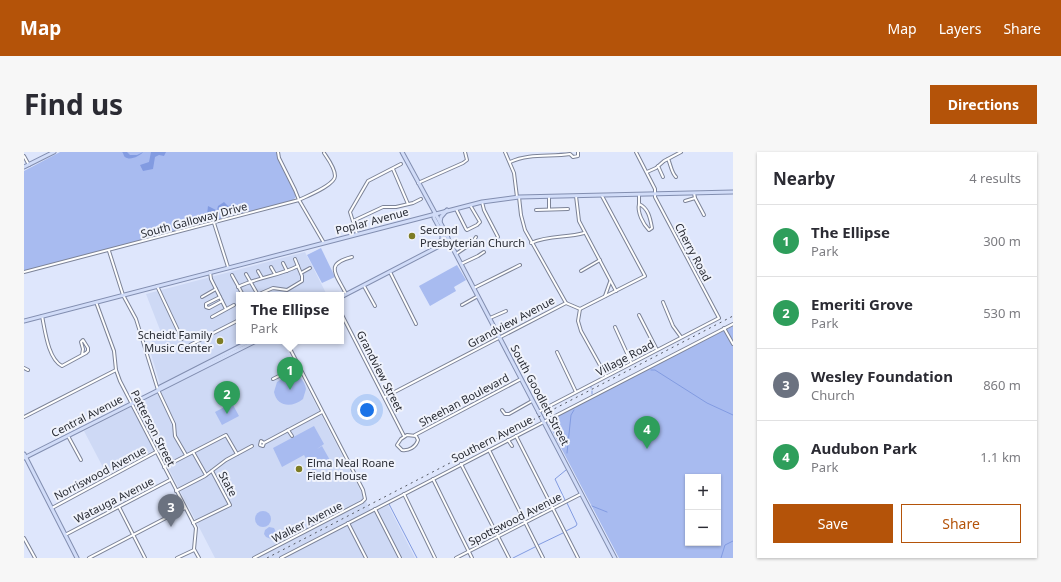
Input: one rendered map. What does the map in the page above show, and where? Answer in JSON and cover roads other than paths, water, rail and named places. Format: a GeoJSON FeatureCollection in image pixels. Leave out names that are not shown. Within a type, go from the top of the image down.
{"type":"FeatureCollection","features":[{"type":"Feature","properties":{"kind":"main road"},"geometry":{"type":"LineString","coordinates":[[24,167],[54,152]]}},
{"type":"Feature","properties":{"kind":"main road","name":"South Goodlett Street"},"geometry":{"type":"LineString","coordinates":[[402,152],[434,214],[447,235],[473,289],[615,558]]}},
{"type":"Feature","properties":{"kind":"main road","name":"Poplar Avenue"},"geometry":{"type":"LineString","coordinates":[[24,321],[482,202],[518,197],[733,192]]}},
{"type":"Feature","properties":{"kind":"main road"},"geometry":{"type":"LineString","coordinates":[[440,222],[441,216],[447,210]]}},
{"type":"Feature","properties":{"kind":"main road","name":"South Goodlett Street"},"geometry":{"type":"LineString","coordinates":[[434,214],[434,218],[442,233],[446,240],[449,241]]}},
{"type":"Feature","properties":{"kind":"main road"},"geometry":{"type":"LineString","coordinates":[[433,249],[441,242],[442,233]]}},
{"type":"Feature","properties":{"kind":"main road"},"geometry":{"type":"LineString","coordinates":[[346,294],[449,241]]}},
{"type":"Feature","properties":{"kind":"main road","name":"Central Avenue"},"geometry":{"type":"LineString","coordinates":[[158,390],[160,387],[244,344]]}},
{"type":"Feature","properties":{"kind":"main road","name":"Central Avenue"},"geometry":{"type":"LineString","coordinates":[[25,457],[250,344]]}},
{"type":"Feature","properties":{"kind":"main road"},"geometry":{"type":"LineString","coordinates":[[25,457],[77,558]]}},
{"type":"Feature","properties":{"kind":"street"},"geometry":{"type":"LineString","coordinates":[[278,152],[279,158],[299,200],[324,243]]}},
{"type":"Feature","properties":{"kind":"street"},"geometry":{"type":"LineString","coordinates":[[418,183],[463,164],[467,160],[464,152]]}},
{"type":"Feature","properties":{"kind":"street"},"geometry":{"type":"LineString","coordinates":[[505,152],[514,173],[522,224],[531,243],[566,303]]}},
{"type":"Feature","properties":{"kind":"street"},"geometry":{"type":"LineString","coordinates":[[510,162],[521,158],[570,153],[573,157],[576,157],[578,156],[578,152]]}},
{"type":"Feature","properties":{"kind":"street","name":"Cherry Road"},"geometry":{"type":"LineString","coordinates":[[636,152],[655,189],[655,197],[719,318]]}},
{"type":"Feature","properties":{"kind":"street"},"geometry":{"type":"LineString","coordinates":[[647,172],[681,152]]}},
{"type":"Feature","properties":{"kind":"street","name":"South Galloway Drive"},"geometry":{"type":"LineString","coordinates":[[24,272],[109,251],[299,200],[328,186],[335,178],[334,172],[324,153]]}},
{"type":"Feature","properties":{"kind":"street"},"geometry":{"type":"LineString","coordinates":[[24,156],[28,165]]}},
{"type":"Feature","properties":{"kind":"street"},"geometry":{"type":"LineString","coordinates":[[668,159],[673,174],[676,177]]}},
{"type":"Feature","properties":{"kind":"street"},"geometry":{"type":"LineString","coordinates":[[357,234],[350,212],[368,182],[401,164]]}},
{"type":"Feature","properties":{"kind":"street"},"geometry":{"type":"LineString","coordinates":[[658,166],[663,177]]}},
{"type":"Feature","properties":{"kind":"street"},"geometry":{"type":"LineString","coordinates":[[393,168],[408,204]]}},
{"type":"Feature","properties":{"kind":"street"},"geometry":{"type":"LineString","coordinates":[[694,193],[704,215]]}},
{"type":"Feature","properties":{"kind":"street"},"geometry":{"type":"LineString","coordinates":[[639,194],[638,208],[639,213],[649,230],[652,228],[647,210],[639,204]]}},
{"type":"Feature","properties":{"kind":"street"},"geometry":{"type":"LineString","coordinates":[[602,195],[645,276],[580,309],[578,321],[606,376]]}},
{"type":"Feature","properties":{"kind":"street"},"geometry":{"type":"LineString","coordinates":[[549,209],[550,196]]}},
{"type":"Feature","properties":{"kind":"street"},"geometry":{"type":"LineString","coordinates":[[576,196],[579,221],[616,291]]}},
{"type":"Feature","properties":{"kind":"street"},"geometry":{"type":"LineString","coordinates":[[685,201],[695,198]]}},
{"type":"Feature","properties":{"kind":"street"},"geometry":{"type":"LineString","coordinates":[[353,221],[383,207],[396,207],[421,199]]}},
{"type":"Feature","properties":{"kind":"street"},"geometry":{"type":"LineString","coordinates":[[482,202],[484,210],[498,237]]}},
{"type":"Feature","properties":{"kind":"street"},"geometry":{"type":"LineString","coordinates":[[455,208],[467,230],[480,222],[470,205]]}},
{"type":"Feature","properties":{"kind":"street"},"geometry":{"type":"LineString","coordinates":[[536,210],[568,209]]}},
{"type":"Feature","properties":{"kind":"street"},"geometry":{"type":"LineString","coordinates":[[214,223],[228,267]]}},
{"type":"Feature","properties":{"kind":"street"},"geometry":{"type":"LineString","coordinates":[[531,243],[542,238],[577,236],[585,233]]}},
{"type":"Feature","properties":{"kind":"street"},"geometry":{"type":"LineString","coordinates":[[456,254],[472,243],[476,237]]}},
{"type":"Feature","properties":{"kind":"street"},"geometry":{"type":"LineString","coordinates":[[109,251],[123,295],[136,319],[158,390],[174,424],[175,436],[186,455]]}},
{"type":"Feature","properties":{"kind":"street"},"geometry":{"type":"LineString","coordinates":[[461,264],[484,252]]}},
{"type":"Feature","properties":{"kind":"street"},"geometry":{"type":"LineString","coordinates":[[346,294],[334,268],[339,261],[352,257]]}},
{"type":"Feature","properties":{"kind":"street"},"geometry":{"type":"LineString","coordinates":[[267,292],[274,288],[287,290],[302,280],[301,273],[295,259]]}},
{"type":"Feature","properties":{"kind":"street"},"geometry":{"type":"LineString","coordinates":[[581,270],[600,260]]}},
{"type":"Feature","properties":{"kind":"street"},"geometry":{"type":"LineString","coordinates":[[283,263],[287,271]]}},
{"type":"Feature","properties":{"kind":"street"},"geometry":{"type":"LineString","coordinates":[[473,289],[520,265]]}},
{"type":"Feature","properties":{"kind":"street"},"geometry":{"type":"LineString","coordinates":[[238,287],[250,281],[287,271],[298,266]]}},
{"type":"Feature","properties":{"kind":"street"},"geometry":{"type":"LineString","coordinates":[[271,267],[275,274]]}},
{"type":"Feature","properties":{"kind":"street"},"geometry":{"type":"LineString","coordinates":[[301,273],[310,268]]}},
{"type":"Feature","properties":{"kind":"street"},"geometry":{"type":"LineString","coordinates":[[258,271],[262,278]]}},
{"type":"Feature","properties":{"kind":"street"},"geometry":{"type":"LineString","coordinates":[[389,271],[416,324]]}},
{"type":"Feature","properties":{"kind":"street"},"geometry":{"type":"LineString","coordinates":[[210,272],[216,289],[226,309]]}},
{"type":"Feature","properties":{"kind":"street"},"geometry":{"type":"LineString","coordinates":[[232,274],[241,292]]}},
{"type":"Feature","properties":{"kind":"street"},"geometry":{"type":"LineString","coordinates":[[246,274],[256,292]]}},
{"type":"Feature","properties":{"kind":"street"},"geometry":{"type":"LineString","coordinates":[[605,296],[610,280]]}},
{"type":"Feature","properties":{"kind":"street"},"geometry":{"type":"LineString","coordinates":[[364,284],[375,306]]}},
{"type":"Feature","properties":{"kind":"street"},"geometry":{"type":"LineString","coordinates":[[156,286],[182,339]]}},
{"type":"Feature","properties":{"kind":"street"},"geometry":{"type":"LineString","coordinates":[[202,297],[216,289]]}},
{"type":"Feature","properties":{"kind":"street"},"geometry":{"type":"LineString","coordinates":[[462,305],[478,296]]}},
{"type":"Feature","properties":{"kind":"street"},"geometry":{"type":"LineString","coordinates":[[220,297],[206,304],[206,307],[209,308],[222,301]]}},
{"type":"Feature","properties":{"kind":"street","name":"Patterson Street"},"geometry":{"type":"LineString","coordinates":[[96,302],[114,351],[116,370],[120,381],[193,524],[196,532],[194,549]]}},
{"type":"Feature","properties":{"kind":"street"},"geometry":{"type":"LineString","coordinates":[[663,302],[673,326],[681,337]]}},
{"type":"Feature","properties":{"kind":"street","name":"Grandview Avenue"},"geometry":{"type":"LineString","coordinates":[[385,397],[566,303],[580,309]]}},
{"type":"Feature","properties":{"kind":"street"},"geometry":{"type":"LineString","coordinates":[[212,317],[234,306]]}},
{"type":"Feature","properties":{"kind":"street"},"geometry":{"type":"LineString","coordinates":[[489,318],[506,311]]}},
{"type":"Feature","properties":{"kind":"street"},"geometry":{"type":"LineString","coordinates":[[639,315],[657,350]]}},
{"type":"Feature","properties":{"kind":"street"},"geometry":{"type":"LineString","coordinates":[[42,316],[51,352],[57,363],[62,366],[82,355],[89,350],[83,340],[81,342],[84,348],[82,355]]}},
{"type":"Feature","properties":{"kind":"street","name":"Village Road"},"geometry":{"type":"LineString","coordinates":[[538,412],[719,318]]}},
{"type":"Feature","properties":{"kind":"street","name":"Grandview Street"},"geometry":{"type":"LineString","coordinates":[[344,319],[404,436]]}},
{"type":"Feature","properties":{"kind":"street"},"geometry":{"type":"LineString","coordinates":[[190,345],[236,322]]}},
{"type":"Feature","properties":{"kind":"street","name":"Southern Avenue"},"geometry":{"type":"LineString","coordinates":[[281,558],[733,324]]}},
{"type":"Feature","properties":{"kind":"street"},"geometry":{"type":"LineString","coordinates":[[615,327],[631,363]]}},
{"type":"Feature","properties":{"kind":"street"},"geometry":{"type":"LineString","coordinates":[[724,328],[733,344]]}},
{"type":"Feature","properties":{"kind":"street"},"geometry":{"type":"LineString","coordinates":[[264,443],[323,412],[288,344]]}},
{"type":"Feature","properties":{"kind":"street"},"geometry":{"type":"LineString","coordinates":[[557,352],[576,392]]}},
{"type":"Feature","properties":{"kind":"street"},"geometry":{"type":"LineString","coordinates":[[273,379],[299,366]]}},
{"type":"Feature","properties":{"kind":"street"},"geometry":{"type":"LineString","coordinates":[[24,368],[28,370]]}},
{"type":"Feature","properties":{"kind":"street"},"geometry":{"type":"LineString","coordinates":[[24,417],[116,370]]}},
{"type":"Feature","properties":{"kind":"street","name":"Sheehan Boulevard"},"geometry":{"type":"LineString","coordinates":[[415,435],[418,438],[417,444],[412,448],[404,451],[397,445],[404,436],[415,435],[521,379]]}},
{"type":"Feature","properties":{"kind":"street"},"geometry":{"type":"LineString","coordinates":[[502,410],[504,414],[509,414],[532,401]]}},
{"type":"Feature","properties":{"kind":"street","name":"Walker Avenue"},"geometry":{"type":"LineString","coordinates":[[254,558],[362,502],[365,498],[364,493],[323,412]]}},
{"type":"Feature","properties":{"kind":"street"},"geometry":{"type":"LineString","coordinates":[[288,430],[292,436]]}},
{"type":"Feature","properties":{"kind":"street"},"geometry":{"type":"LineString","coordinates":[[164,467],[226,435],[237,454]]}},
{"type":"Feature","properties":{"kind":"street"},"geometry":{"type":"LineString","coordinates":[[68,436],[81,460]]}},
{"type":"Feature","properties":{"kind":"street"},"geometry":{"type":"LineString","coordinates":[[516,436],[578,558]]}},
{"type":"Feature","properties":{"kind":"street"},"geometry":{"type":"LineString","coordinates":[[508,440],[512,446]]}},
{"type":"Feature","properties":{"kind":"street"},"geometry":{"type":"LineString","coordinates":[[176,491],[206,476],[220,464],[252,446]]}},
{"type":"Feature","properties":{"kind":"street"},"geometry":{"type":"LineString","coordinates":[[489,450],[543,558]]}},
{"type":"Feature","properties":{"kind":"street","name":"Norriswood Avenue"},"geometry":{"type":"LineString","coordinates":[[52,508],[157,452]]}},
{"type":"Feature","properties":{"kind":"street","name":"State"},"geometry":{"type":"LineString","coordinates":[[193,452],[206,476]]}},
{"type":"Feature","properties":{"kind":"street"},"geometry":{"type":"LineString","coordinates":[[461,464],[509,558]]}},
{"type":"Feature","properties":{"kind":"street","name":"State"},"geometry":{"type":"LineString","coordinates":[[193,524],[230,505],[212,471]]}},
{"type":"Feature","properties":{"kind":"street"},"geometry":{"type":"LineString","coordinates":[[433,479],[472,558]]}},
{"type":"Feature","properties":{"kind":"street","name":"Watauga Avenue"},"geometry":{"type":"LineString","coordinates":[[65,535],[170,480]]}},
{"type":"Feature","properties":{"kind":"street"},"geometry":{"type":"LineString","coordinates":[[404,494],[435,558]]}},
{"type":"Feature","properties":{"kind":"street","name":"Spottswood Avenue"},"geometry":{"type":"LineString","coordinates":[[456,558],[582,494]]}},
{"type":"Feature","properties":{"kind":"street"},"geometry":{"type":"LineString","coordinates":[[119,507],[145,558]]}},
{"type":"Feature","properties":{"kind":"street"},"geometry":{"type":"LineString","coordinates":[[89,558],[185,508]]}},
{"type":"Feature","properties":{"kind":"street"},"geometry":{"type":"LineString","coordinates":[[375,509],[400,558]]}},
{"type":"Feature","properties":{"kind":"street"},"geometry":{"type":"LineString","coordinates":[[348,523],[366,558]]}},
{"type":"Feature","properties":{"kind":"street"},"geometry":{"type":"LineString","coordinates":[[24,538],[35,558]]}},
{"type":"Feature","properties":{"kind":"street"},"geometry":{"type":"LineString","coordinates":[[177,558],[194,549],[199,558]]}},
{"type":"Feature","properties":{"kind":"waterway"},"geometry":{"type":"LineString","coordinates":[[651,370],[655,370],[707,403],[733,415]]}},
{"type":"Feature","properties":{"kind":"waterway"},"geometry":{"type":"LineString","coordinates":[[567,453],[571,415],[574,410]]}},
{"type":"Feature","properties":{"kind":"waterway"},"geometry":{"type":"LineString","coordinates":[[565,500],[555,479],[566,470]]}},
{"type":"Feature","properties":{"kind":"waterway"},"geometry":{"type":"LineString","coordinates":[[566,531],[577,524],[567,503]]}},
{"type":"Feature","properties":{"kind":"waterway"},"geometry":{"type":"LineString","coordinates":[[389,504],[417,558]]}},
{"type":"Feature","properties":{"kind":"waterway"},"geometry":{"type":"LineString","coordinates":[[592,506],[607,512]]}},
{"type":"Feature","properties":{"kind":"waterway"},"geometry":{"type":"LineString","coordinates":[[538,545],[563,533]]}},
{"type":"Feature","properties":{"kind":"waterway"},"geometry":{"type":"LineString","coordinates":[[721,558],[725,545],[733,541]]}},
{"type":"Feature","properties":{"kind":"waterway"},"geometry":{"type":"LineString","coordinates":[[513,558],[535,547]]}},
{"type":"Feature","properties":{"kind":"railway"},"geometry":{"type":"LineString","coordinates":[[267,558],[733,316]]}},
{"type":"Feature","properties":{"kind":"place","name":"Second Presbyterian Church"},"geometry":{"type":"Point","coordinates":[412,236]}},
{"type":"Feature","properties":{"kind":"place","name":"Scheidt Family Music Center"},"geometry":{"type":"Point","coordinates":[220,341]}},
{"type":"Feature","properties":{"kind":"place","name":"The Ellipse"},"geometry":{"type":"Point","coordinates":[290,390]}},
{"type":"Feature","properties":{"kind":"place","name":"Emeriti Grove"},"geometry":{"type":"Point","coordinates":[227,414]}},
{"type":"Feature","properties":{"kind":"place","name":"Audubon Park"},"geometry":{"type":"Point","coordinates":[647,449]}},
{"type":"Feature","properties":{"kind":"place","name":"Elma Neal Roane Field House"},"geometry":{"type":"Point","coordinates":[299,469]}},
{"type":"Feature","properties":{"kind":"place","name":"Wesley Foundation"},"geometry":{"type":"Point","coordinates":[171,527]}}]}
